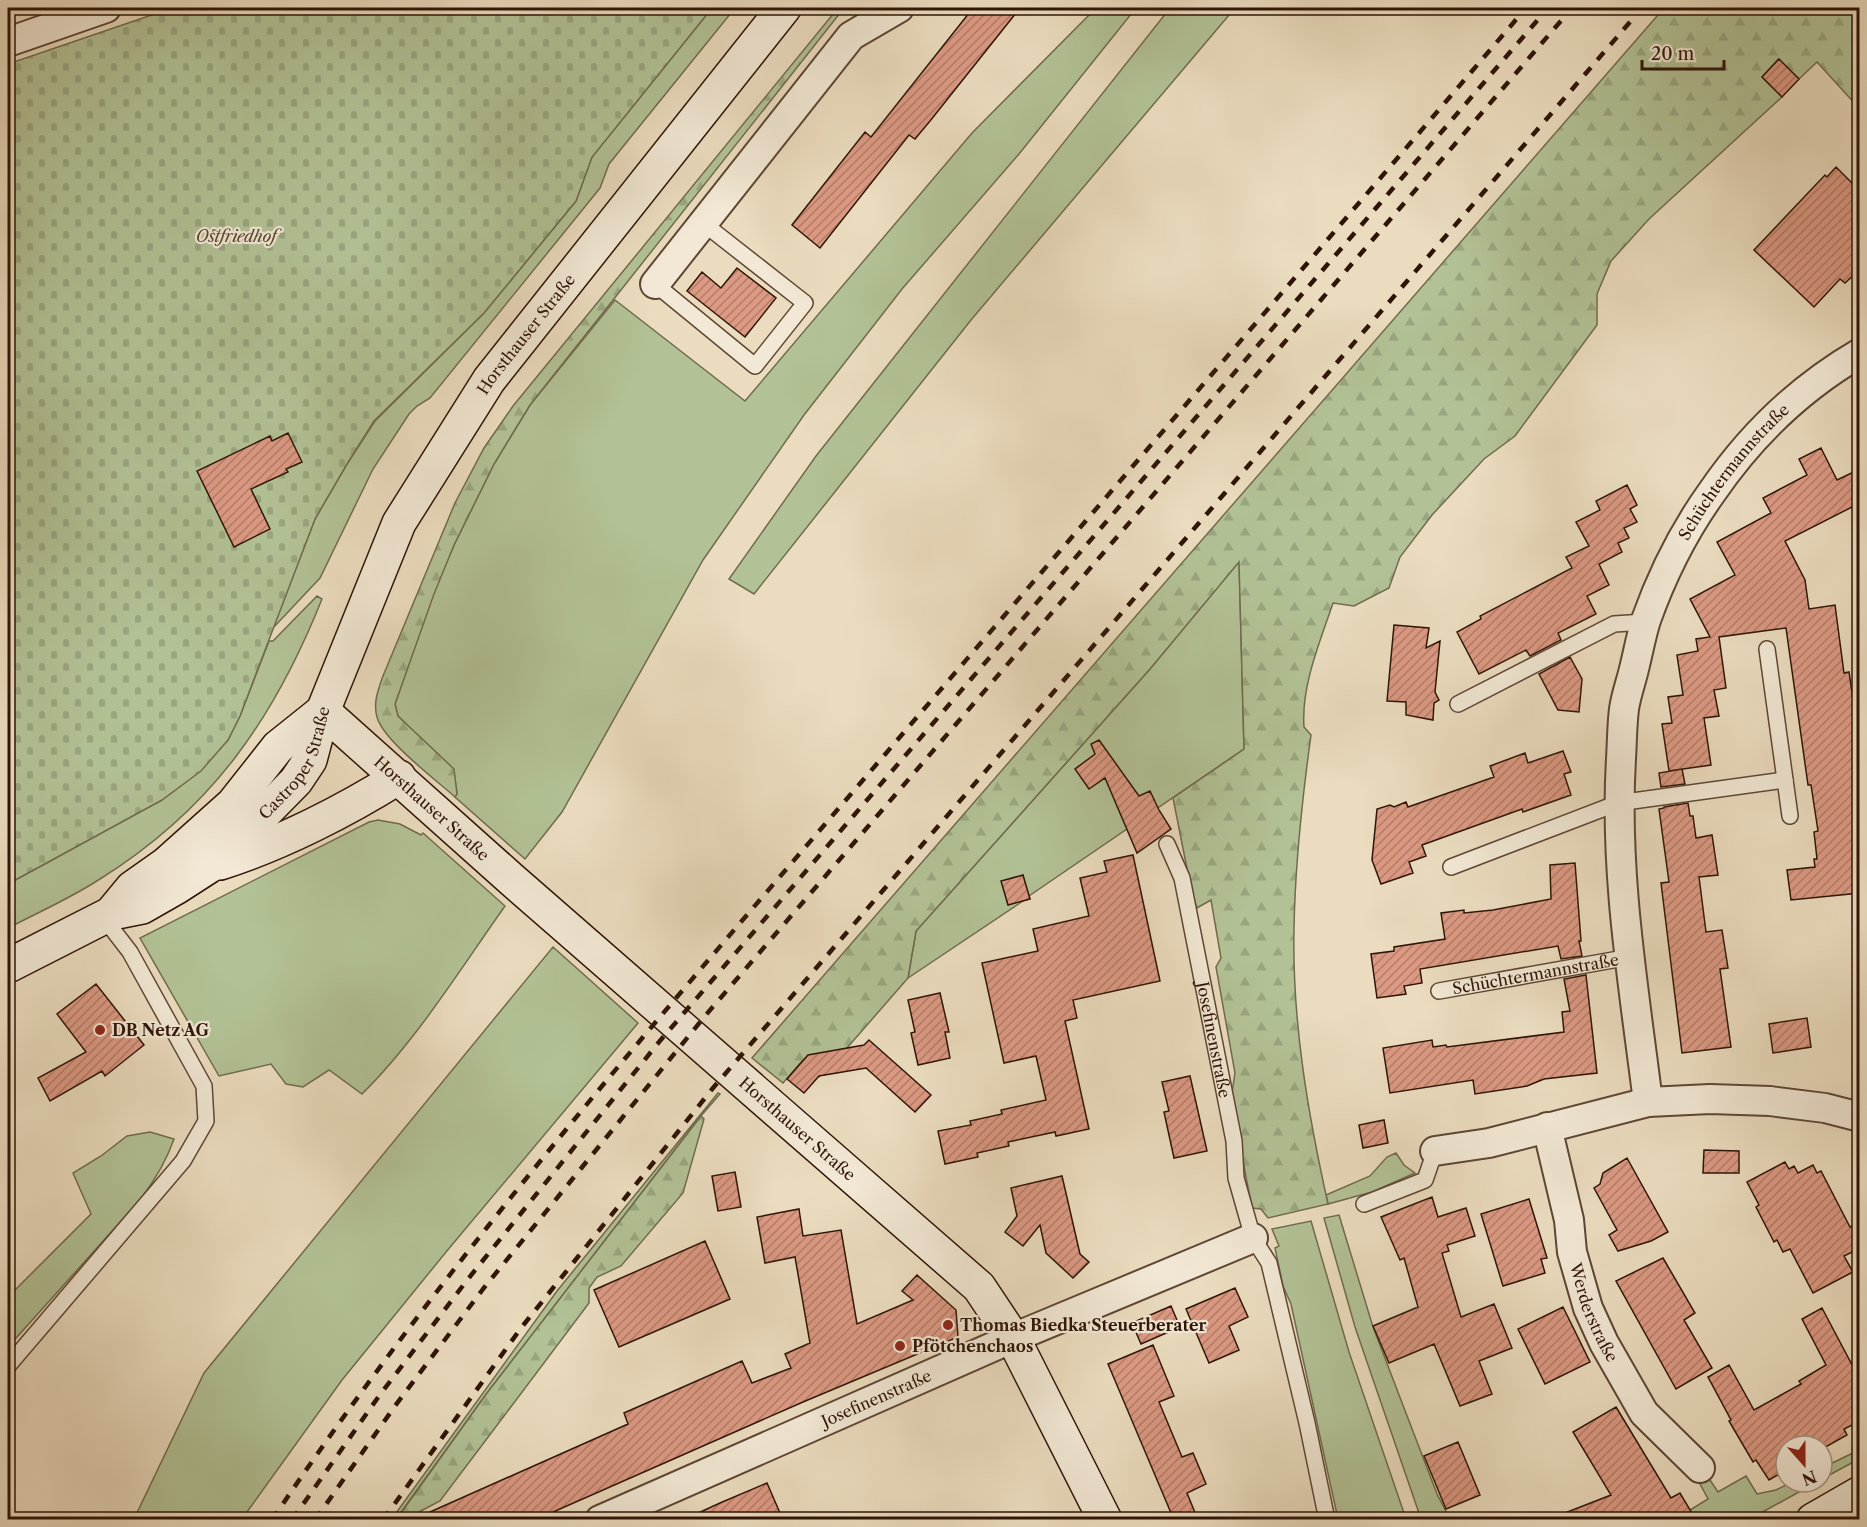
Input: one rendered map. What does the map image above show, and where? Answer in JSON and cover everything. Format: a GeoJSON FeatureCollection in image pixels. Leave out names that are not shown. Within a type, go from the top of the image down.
{"type":"FeatureCollection","features":[{"type":"Feature","properties":{"kind":"main road","name":"Horsthauser Straße"},"geometry":{"type":"LineString","coordinates":[[783,8],[489,380],[399,523],[323,711],[510,878],[979,1287],[1013,1338],[1105,1520]]}},
{"type":"Feature","properties":{"kind":"main road","name":"Castroper Straße"},"geometry":{"type":"LineString","coordinates":[[8,966],[107,915],[142,907],[208,867],[296,781],[310,760],[323,711]]}},
{"type":"Feature","properties":{"kind":"main road","name":"Castroper Straße"},"geometry":{"type":"LineString","coordinates":[[107,915],[132,888],[166,864],[233,804],[278,747],[323,711]]}},
{"type":"Feature","properties":{"kind":"main road"},"geometry":{"type":"LineString","coordinates":[[208,867],[257,851],[377,791],[399,777]]}},
{"type":"Feature","properties":{"kind":"main road"},"geometry":{"type":"LineString","coordinates":[[1813,1520],[1860,1493]]}},
{"type":"Feature","properties":{"kind":"street"},"geometry":{"type":"LineString","coordinates":[[8,42],[106,8]]}},
{"type":"Feature","properties":{"kind":"street"},"geometry":{"type":"LineString","coordinates":[[655,284],[851,36],[899,8]]}},
{"type":"Feature","properties":{"kind":"street","name":"Schüchtermannstraße"},"geometry":{"type":"LineString","coordinates":[[1648,1102],[1630,957],[1618,803],[1624,709],[1645,622],[1664,574],[1691,522],[1720,480],[1752,440],[1788,403],[1834,368],[1860,353]]}},
{"type":"Feature","properties":{"kind":"street"},"geometry":{"type":"LineString","coordinates":[[1435,1151],[1490,1143],[1648,1102],[1710,1099],[1770,1101],[1825,1108],[1860,1117]]}},
{"type":"Feature","properties":{"kind":"street","name":"Werderstraße"},"geometry":{"type":"LineString","coordinates":[[1547,1127],[1569,1220],[1572,1252],[1588,1308],[1604,1343],[1644,1413],[1700,1468]]}},
{"type":"Feature","properties":{"kind":"street","name":"Josefinenstraße"},"geometry":{"type":"LineString","coordinates":[[600,1520],[1013,1338],[1253,1238]]}},
{"type":"Feature","properties":{"kind":"lane"},"geometry":{"type":"LineString","coordinates":[[655,284],[754,366],[805,303],[703,223]]}},
{"type":"Feature","properties":{"kind":"lane"},"geometry":{"type":"LineString","coordinates":[[1458,704],[1614,624],[1645,622]]}},
{"type":"Feature","properties":{"kind":"lane"},"geometry":{"type":"LineString","coordinates":[[1767,649],[1790,816]]}},
{"type":"Feature","properties":{"kind":"lane"},"geometry":{"type":"LineString","coordinates":[[1451,867],[1618,803],[1785,780]]}},
{"type":"Feature","properties":{"kind":"lane","name":"Josefinenstraße"},"geometry":{"type":"LineString","coordinates":[[1167,844],[1182,878],[1234,1141],[1236,1178],[1253,1238],[1269,1263],[1307,1423],[1327,1520]]}},
{"type":"Feature","properties":{"kind":"lane"},"geometry":{"type":"LineString","coordinates":[[8,1366],[183,1161],[206,1121],[204,1086],[107,915]]}},
{"type":"Feature","properties":{"kind":"lane","name":"Schüchtermannstraße"},"geometry":{"type":"LineString","coordinates":[[1439,991],[1630,957]]}},
{"type":"Feature","properties":{"kind":"lane"},"geometry":{"type":"LineString","coordinates":[[1364,1204],[1425,1179],[1435,1151]]}},
{"type":"Feature","properties":{"kind":"green space","name":"Ostfriedhof"},"geometry":{"type":"Polygon","coordinates":[[[172,8],[712,8],[592,157],[576,201],[484,313],[374,421],[315,519],[240,716],[228,740],[201,771],[162,800],[8,884],[8,64],[172,8]]]}},
{"type":"Feature","properties":{"kind":"green space"},"geometry":{"type":"Polygon","coordinates":[[[712,8],[735,8],[609,164],[600,188],[430,398],[409,414],[373,469],[320,578],[273,628],[315,519],[375,421],[484,313],[576,201],[592,157],[712,8]]]}},
{"type":"Feature","properties":{"kind":"green space"},"geometry":{"type":"Polygon","coordinates":[[[838,8],[844,8],[530,405],[494,464],[454,545],[395,704],[398,716],[454,769],[457,794],[455,797],[389,737],[377,717],[376,702],[383,676],[455,503],[484,448],[513,406],[838,8]]]}},
{"type":"Feature","properties":{"kind":"green space"},"geometry":{"type":"Polygon","coordinates":[[[1096,8],[1136,8],[1019,154],[902,289],[804,415],[703,560],[562,812],[525,859],[455,797],[457,793],[454,773],[398,716],[395,704],[433,594],[454,545],[494,464],[530,405],[615,300],[745,401],[972,133],[1096,8]]]}},
{"type":"Feature","properties":{"kind":"green space"},"geometry":{"type":"Polygon","coordinates":[[[1170,8],[1235,8],[971,320],[754,594],[729,579],[816,456],[1170,8]]]}},
{"type":"Feature","properties":{"kind":"green space"},"geometry":{"type":"Polygon","coordinates":[[[1664,8],[1859,8],[1859,108],[1817,62],[1799,79],[1778,59],[1762,77],[1782,97],[1649,219],[1611,261],[1597,294],[1597,325],[1515,436],[1484,459],[1432,515],[1400,557],[1389,588],[1354,606],[1333,603],[1312,664],[1305,696],[1304,727],[1311,735],[1300,832],[1294,929],[1296,999],[1303,1068],[1328,1204],[1268,1218],[1261,1209],[1252,1208],[1231,1099],[1235,1073],[1216,967],[1221,958],[1211,900],[1195,909],[1173,798],[1244,749],[1239,562],[1150,669],[916,931],[908,978],[840,1056],[816,1054],[819,1076],[802,1061],[783,1083],[752,1058],[1664,8]]]}},
{"type":"Feature","properties":{"kind":"green space"},"geometry":{"type":"Polygon","coordinates":[[[1239,561],[1244,749],[1029,896],[1030,899],[1023,901],[908,978],[916,931],[1150,669],[1239,561]]]}},
{"type":"Feature","properties":{"kind":"green space"},"geometry":{"type":"Polygon","coordinates":[[[317,596],[322,599],[283,684],[235,758],[207,791],[175,823],[140,852],[78,892],[8,928],[8,884],[162,800],[228,740],[240,716],[269,641],[273,641],[317,596]]]}},
{"type":"Feature","properties":{"kind":"green space"},"geometry":{"type":"Polygon","coordinates":[[[378,820],[400,824],[421,835],[423,833],[505,906],[419,1028],[362,1094],[329,1070],[303,1087],[286,1084],[271,1064],[219,1076],[140,938],[369,822],[378,820]]]}},
{"type":"Feature","properties":{"kind":"green space"},"geometry":{"type":"Polygon","coordinates":[[[553,947],[638,1023],[342,1380],[242,1519],[134,1519],[204,1373],[553,947]]]}},
{"type":"Feature","properties":{"kind":"green space"},"geometry":{"type":"Polygon","coordinates":[[[718,1093],[720,1094],[487,1393],[396,1519],[391,1520],[557,1291],[718,1093]]]}},
{"type":"Feature","properties":{"kind":"green space"},"geometry":{"type":"Polygon","coordinates":[[[701,1116],[704,1119],[683,1193],[621,1266],[597,1277],[589,1288],[589,1303],[440,1501],[417,1513],[418,1519],[396,1520],[487,1393],[701,1116]]]}},
{"type":"Feature","properties":{"kind":"green space"},"geometry":{"type":"Polygon","coordinates":[[[150,1132],[174,1139],[151,1185],[8,1347],[8,1297],[91,1214],[73,1173],[101,1156],[127,1136],[150,1132]]]}},
{"type":"Feature","properties":{"kind":"green space"},"geometry":{"type":"Polygon","coordinates":[[[1396,1153],[1404,1165],[1415,1173],[1372,1192],[1328,1204],[1326,1195],[1370,1176],[1387,1157],[1396,1153]]]}},
{"type":"Feature","properties":{"kind":"green space"},"geometry":{"type":"Polygon","coordinates":[[[1339,1215],[1373,1327],[1437,1494],[1450,1519],[1421,1519],[1355,1327],[1324,1218],[1339,1215]]]}},
{"type":"Feature","properties":{"kind":"green space"},"geometry":{"type":"Polygon","coordinates":[[[1311,1221],[1349,1352],[1406,1519],[1338,1519],[1291,1304],[1283,1286],[1275,1248],[1279,1246],[1272,1229],[1311,1221]]]}},
{"type":"Feature","properties":{"kind":"green space"},"geometry":{"type":"Polygon","coordinates":[[[1859,1450],[1859,1459],[1834,1473],[1834,1462],[1859,1450]]]}},
{"type":"Feature","properties":{"kind":"green space"},"geometry":{"type":"Polygon","coordinates":[[[1746,1476],[1757,1494],[1774,1490],[1774,1494],[1795,1494],[1750,1519],[1696,1519],[1690,1510],[1708,1499],[1699,1482],[1708,1477],[1718,1492],[1746,1476]]]}},
{"type":"Feature","properties":{"kind":"building"},"geometry":{"type":"Polygon","coordinates":[[[973,8],[1020,8],[915,139],[909,135],[820,248],[792,225],[865,132],[871,137],[973,8]]]}},
{"type":"Feature","properties":{"kind":"building"},"geometry":{"type":"Polygon","coordinates":[[[1779,59],[1799,79],[1782,97],[1762,77],[1779,59]]]}},
{"type":"Feature","properties":{"kind":"building"},"geometry":{"type":"Polygon","coordinates":[[[1836,167],[1860,191],[1860,269],[1845,283],[1840,279],[1814,307],[1754,250],[1825,175],[1827,177],[1836,167]]]}},
{"type":"Feature","properties":{"kind":"building"},"geometry":{"type":"Polygon","coordinates":[[[737,268],[776,298],[745,337],[687,291],[702,272],[721,288],[737,268]]]}},
{"type":"Feature","properties":{"kind":"building"},"geometry":{"type":"Polygon","coordinates":[[[288,433],[302,462],[286,469],[288,472],[251,489],[270,529],[234,547],[197,471],[270,436],[272,441],[288,433]]]}},
{"type":"Feature","properties":{"kind":"building"},"geometry":{"type":"Polygon","coordinates":[[[1821,448],[1837,480],[1860,469],[1860,503],[1785,541],[1805,580],[1809,609],[1835,605],[1844,673],[1849,672],[1855,712],[1860,711],[1860,893],[1791,900],[1787,870],[1815,867],[1814,859],[1817,859],[1814,832],[1818,831],[1811,785],[1808,785],[1786,628],[1719,637],[1726,688],[1714,690],[1719,716],[1704,718],[1711,765],[1669,771],[1662,724],[1672,723],[1668,697],[1683,695],[1677,655],[1698,651],[1696,639],[1710,637],[1690,599],[1735,575],[1717,542],[1771,513],[1763,498],[1807,475],[1799,459],[1821,448]]]}},
{"type":"Feature","properties":{"kind":"building"},"geometry":{"type":"Polygon","coordinates":[[[1627,485],[1637,505],[1630,509],[1637,522],[1624,528],[1629,538],[1618,543],[1622,552],[1599,564],[1609,585],[1587,596],[1596,614],[1558,633],[1561,640],[1530,656],[1526,650],[1479,674],[1457,632],[1481,619],[1480,616],[1572,568],[1566,557],[1589,546],[1576,522],[1600,510],[1596,501],[1627,485]]]}},
{"type":"Feature","properties":{"kind":"building"},"geometry":{"type":"Polygon","coordinates":[[[1394,625],[1429,628],[1426,648],[1440,641],[1435,692],[1439,700],[1434,703],[1433,720],[1406,715],[1406,702],[1387,701],[1394,625]]]}},
{"type":"Feature","properties":{"kind":"building"},"geometry":{"type":"Polygon","coordinates":[[[1570,657],[1582,679],[1579,712],[1558,710],[1539,674],[1570,657]]]}},
{"type":"Feature","properties":{"kind":"building"},"geometry":{"type":"Polygon","coordinates":[[[1099,740],[1139,796],[1150,791],[1171,829],[1137,853],[1105,778],[1089,789],[1075,769],[1095,754],[1091,744],[1099,740]]]}},
{"type":"Feature","properties":{"kind":"building"},"geometry":{"type":"Polygon","coordinates":[[[1563,751],[1571,772],[1564,774],[1571,795],[1523,812],[1522,809],[1422,845],[1426,856],[1409,862],[1413,873],[1381,884],[1372,860],[1377,809],[1390,805],[1394,807],[1406,802],[1408,807],[1494,777],[1490,766],[1525,753],[1528,763],[1563,751]]]}},
{"type":"Feature","properties":{"kind":"building"},"geometry":{"type":"Polygon","coordinates":[[[1682,769],[1685,784],[1661,787],[1659,773],[1682,769]]]}},
{"type":"Feature","properties":{"kind":"building"},"geometry":{"type":"Polygon","coordinates":[[[1688,803],[1690,816],[1693,816],[1696,838],[1712,835],[1718,875],[1699,877],[1706,932],[1722,930],[1728,968],[1720,969],[1731,1047],[1682,1053],[1661,883],[1669,882],[1659,809],[1688,803]]]}},
{"type":"Feature","properties":{"kind":"building"},"geometry":{"type":"Polygon","coordinates":[[[1133,855],[1160,981],[1073,1000],[1077,1018],[1065,1021],[1089,1129],[1056,1136],[1055,1132],[1008,1142],[1009,1146],[977,1153],[978,1157],[945,1164],[938,1131],[971,1125],[970,1121],[1002,1114],[1001,1110],[1046,1100],[1036,1056],[1004,1063],[982,963],[1038,951],[1033,929],[1089,916],[1080,878],[1107,872],[1104,861],[1133,855]]]}},
{"type":"Feature","properties":{"kind":"building"},"geometry":{"type":"Polygon","coordinates":[[[1575,863],[1581,941],[1579,941],[1582,956],[1561,959],[1558,946],[1420,969],[1422,983],[1404,986],[1406,994],[1377,998],[1371,954],[1394,951],[1394,947],[1445,939],[1441,913],[1493,910],[1551,899],[1550,865],[1575,863]]]}},
{"type":"Feature","properties":{"kind":"building"},"geometry":{"type":"Polygon","coordinates":[[[1023,875],[1030,899],[1008,905],[1001,881],[1023,875]]]}},
{"type":"Feature","properties":{"kind":"building"},"geometry":{"type":"Polygon","coordinates":[[[1586,975],[1597,1073],[1544,1079],[1527,1086],[1475,1094],[1473,1080],[1390,1093],[1383,1048],[1432,1040],[1433,1047],[1446,1045],[1447,1047],[1564,1032],[1562,1012],[1570,1011],[1564,979],[1586,975]]]}},
{"type":"Feature","properties":{"kind":"building","name":"DB Netz AG"},"geometry":{"type":"Polygon","coordinates":[[[96,984],[144,1045],[105,1076],[102,1071],[50,1101],[38,1078],[86,1052],[57,1014],[96,984]]]}},
{"type":"Feature","properties":{"kind":"building"},"geometry":{"type":"Polygon","coordinates":[[[940,993],[949,1032],[945,1032],[950,1058],[918,1065],[911,1033],[915,1032],[908,1000],[940,993]]]}},
{"type":"Feature","properties":{"kind":"building"},"geometry":{"type":"Polygon","coordinates":[[[1807,1018],[1811,1047],[1773,1053],[1769,1024],[1807,1018]]]}},
{"type":"Feature","properties":{"kind":"building"},"geometry":{"type":"Polygon","coordinates":[[[869,1040],[931,1095],[915,1112],[866,1068],[819,1076],[804,1093],[787,1079],[808,1055],[864,1045],[869,1040]]]}},
{"type":"Feature","properties":{"kind":"building"},"geometry":{"type":"Polygon","coordinates":[[[1190,1076],[1207,1151],[1174,1158],[1164,1112],[1169,1111],[1162,1082],[1190,1076]]]}},
{"type":"Feature","properties":{"kind":"building"},"geometry":{"type":"Polygon","coordinates":[[[1384,1120],[1388,1143],[1363,1148],[1359,1125],[1384,1120]]]}},
{"type":"Feature","properties":{"kind":"building"},"geometry":{"type":"Polygon","coordinates":[[[1704,1150],[1739,1151],[1739,1173],[1703,1173],[1704,1150]]]}},
{"type":"Feature","properties":{"kind":"building"},"geometry":{"type":"Polygon","coordinates":[[[1627,1158],[1668,1232],[1651,1241],[1618,1251],[1609,1235],[1617,1230],[1594,1188],[1600,1184],[1603,1173],[1627,1158]]]}},
{"type":"Feature","properties":{"kind":"building"},"geometry":{"type":"Polygon","coordinates":[[[1785,1162],[1789,1169],[1794,1166],[1798,1173],[1813,1165],[1817,1173],[1821,1171],[1850,1227],[1860,1222],[1860,1248],[1844,1256],[1853,1272],[1813,1293],[1790,1249],[1783,1252],[1777,1240],[1774,1242],[1756,1207],[1759,1205],[1747,1182],[1785,1162]]]}},
{"type":"Feature","properties":{"kind":"building"},"geometry":{"type":"Polygon","coordinates":[[[735,1172],[741,1207],[718,1211],[712,1176],[735,1172]]]}},
{"type":"Feature","properties":{"kind":"building"},"geometry":{"type":"Polygon","coordinates":[[[1062,1176],[1080,1254],[1089,1262],[1073,1278],[1046,1253],[1040,1225],[1023,1246],[1005,1232],[1017,1216],[1011,1188],[1062,1176]]]}},
{"type":"Feature","properties":{"kind":"building"},"geometry":{"type":"Polygon","coordinates":[[[1432,1197],[1438,1217],[1466,1208],[1475,1236],[1447,1245],[1449,1251],[1442,1253],[1461,1317],[1494,1304],[1512,1348],[1479,1361],[1492,1394],[1460,1406],[1434,1344],[1389,1363],[1373,1326],[1418,1307],[1404,1258],[1400,1260],[1381,1217],[1432,1197]]]}},
{"type":"Feature","properties":{"kind":"building"},"geometry":{"type":"Polygon","coordinates":[[[1529,1199],[1547,1258],[1541,1259],[1545,1273],[1503,1286],[1481,1214],[1529,1199]]]}},
{"type":"Feature","properties":{"kind":"building"},"geometry":{"type":"Polygon","coordinates":[[[799,1209],[803,1236],[841,1230],[857,1324],[913,1300],[902,1291],[917,1275],[956,1310],[958,1337],[803,1402],[535,1520],[412,1520],[628,1424],[624,1413],[742,1361],[752,1383],[791,1368],[785,1354],[810,1343],[795,1257],[765,1263],[757,1217],[799,1209]]]}},
{"type":"Feature","properties":{"kind":"building"},"geometry":{"type":"Polygon","coordinates":[[[705,1241],[730,1299],[619,1347],[594,1290],[705,1241]]]}},
{"type":"Feature","properties":{"kind":"building"},"geometry":{"type":"Polygon","coordinates":[[[1663,1258],[1695,1313],[1684,1320],[1712,1368],[1676,1389],[1616,1281],[1663,1258]]]}},
{"type":"Feature","properties":{"kind":"building"},"geometry":{"type":"Polygon","coordinates":[[[1235,1288],[1248,1317],[1229,1326],[1239,1350],[1209,1363],[1186,1309],[1235,1288]]]}},
{"type":"Feature","properties":{"kind":"building"},"geometry":{"type":"Polygon","coordinates":[[[1171,1306],[1180,1327],[1141,1344],[1132,1323],[1171,1306]]]}},
{"type":"Feature","properties":{"kind":"building"},"geometry":{"type":"Polygon","coordinates":[[[1563,1307],[1590,1362],[1545,1384],[1518,1329],[1563,1307]]]}},
{"type":"Feature","properties":{"kind":"building"},"geometry":{"type":"Polygon","coordinates":[[[1822,1308],[1860,1380],[1860,1421],[1844,1429],[1847,1435],[1834,1442],[1834,1434],[1774,1434],[1774,1477],[1769,1480],[1756,1460],[1753,1462],[1729,1421],[1731,1420],[1708,1377],[1729,1365],[1754,1410],[1801,1384],[1799,1381],[1826,1365],[1802,1319],[1822,1308]]]}},
{"type":"Feature","properties":{"kind":"building"},"geometry":{"type":"Polygon","coordinates":[[[1153,1345],[1174,1396],[1159,1402],[1182,1457],[1193,1453],[1206,1484],[1187,1493],[1198,1520],[1174,1520],[1108,1364],[1153,1345]]]}},
{"type":"Feature","properties":{"kind":"building"},"geometry":{"type":"Polygon","coordinates":[[[1616,1407],[1671,1498],[1680,1493],[1696,1520],[1552,1520],[1552,1518],[1611,1495],[1573,1432],[1616,1407]]]}},
{"type":"Feature","properties":{"kind":"building"},"geometry":{"type":"Polygon","coordinates":[[[1458,1442],[1480,1495],[1446,1509],[1424,1456],[1458,1442]]]}},
{"type":"Feature","properties":{"kind":"building"},"geometry":{"type":"Polygon","coordinates":[[[767,1483],[783,1520],[683,1520],[720,1503],[767,1483]]]}},
{"type":"Feature","properties":{"kind":"railway"},"geometry":{"type":"LineString","coordinates":[[272,1520],[338,1424],[407,1331],[551,1148],[775,882],[1526,8]]}},
{"type":"Feature","properties":{"kind":"railway"},"geometry":{"type":"LineString","coordinates":[[292,1520],[379,1396],[468,1279],[659,1042],[1548,8]]}},
{"type":"Feature","properties":{"kind":"railway"},"geometry":{"type":"LineString","coordinates":[[315,1520],[395,1406],[483,1289],[705,1016],[1572,8]]}},
{"type":"Feature","properties":{"kind":"railway"},"geometry":{"type":"LineString","coordinates":[[383,1520],[521,1328],[713,1088],[1642,8]]}},
{"type":"Feature","properties":{"kind":"place","name":"DB Netz AG"},"geometry":{"type":"Point","coordinates":[100,1030]}},
{"type":"Feature","properties":{"kind":"place","name":"Thomas Biedka Steuerberater"},"geometry":{"type":"Point","coordinates":[948,1325]}},
{"type":"Feature","properties":{"kind":"place","name":"Pfötchenchaos"},"geometry":{"type":"Point","coordinates":[900,1346]}}]}
